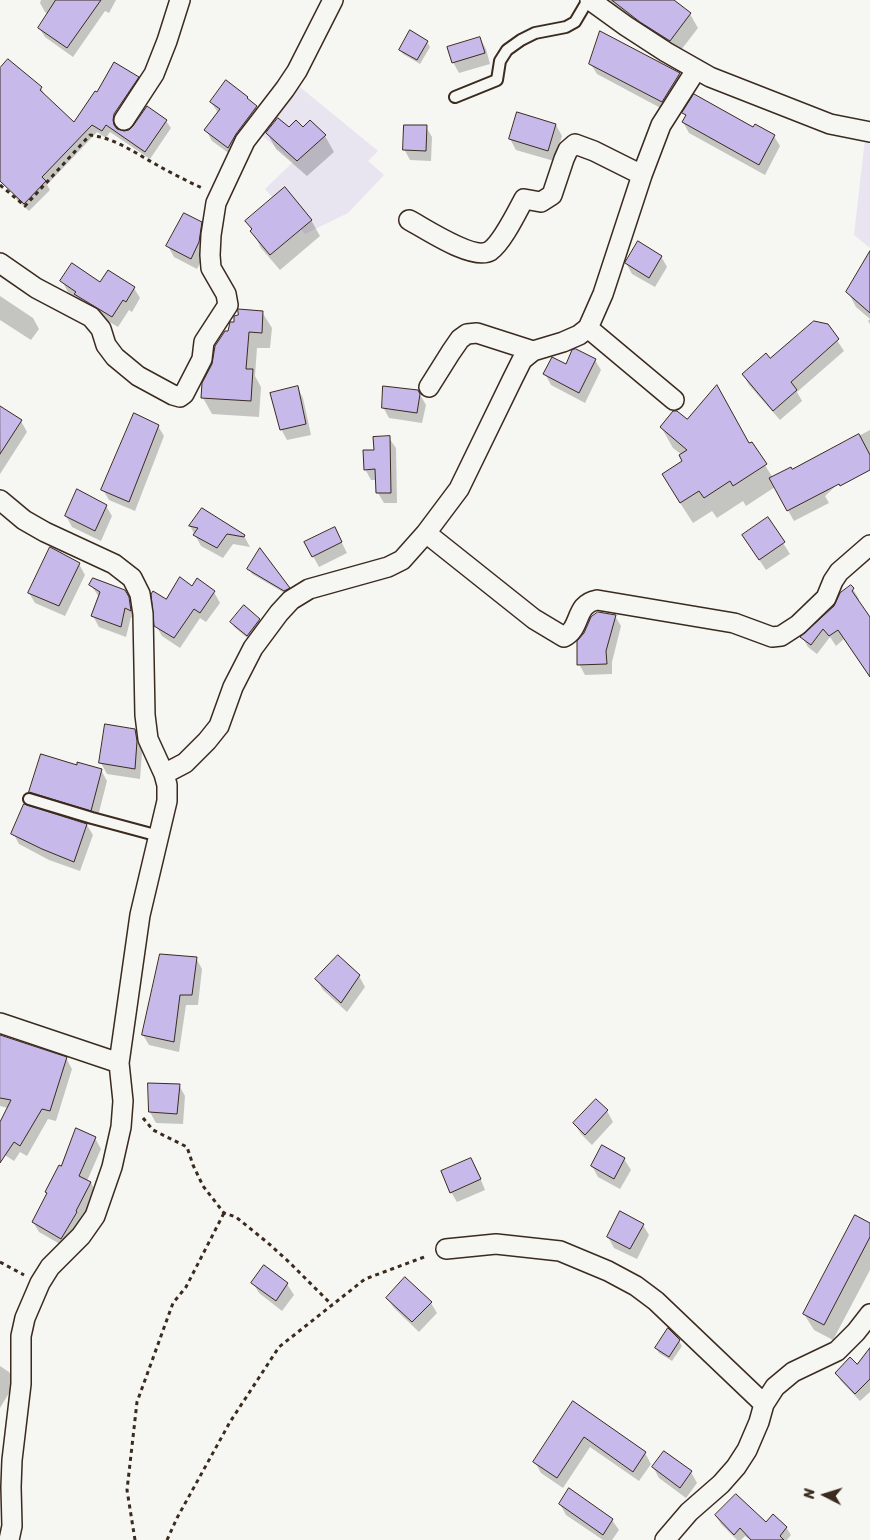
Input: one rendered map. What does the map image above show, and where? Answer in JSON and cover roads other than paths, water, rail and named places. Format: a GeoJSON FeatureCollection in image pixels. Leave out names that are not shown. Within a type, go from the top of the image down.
{"type":"FeatureCollection","features":[{"type":"Feature","properties":{"kind":"street"},"geometry":{"type":"LineString","coordinates":[[124,120],[154,74],[180,0]]}},
{"type":"Feature","properties":{"kind":"street"},"geometry":{"type":"LineString","coordinates":[[0,263],[36,288],[91,317],[101,329],[106,345],[115,357],[138,376],[173,395],[180,397],[184,394],[202,360],[204,342],[228,305],[226,294],[211,268],[210,255],[216,203],[245,141],[297,71],[333,0]]}},
{"type":"Feature","properties":{"kind":"street"},"geometry":{"type":"LineString","coordinates":[[589,0],[634,31],[710,78],[830,124],[870,132]]}},
{"type":"Feature","properties":{"kind":"street"},"geometry":{"type":"LineString","coordinates":[[164,774],[185,763],[207,741],[218,726],[253,648],[291,600],[309,589],[388,568],[402,560],[426,533],[459,489],[522,360],[533,351],[563,342],[579,335],[588,328],[603,294],[642,175],[661,126],[696,70]]}},
{"type":"Feature","properties":{"kind":"street"},"geometry":{"type":"LineString","coordinates":[[409,220],[466,251],[481,253],[491,250],[507,231],[524,200],[541,202],[552,195],[568,150],[575,144],[594,151],[642,175]]}},
{"type":"Feature","properties":{"kind":"street"},"geometry":{"type":"LineString","coordinates":[[588,328],[674,400]]}},
{"type":"Feature","properties":{"kind":"street"},"geometry":{"type":"LineString","coordinates":[[429,388],[460,339],[467,334],[477,333],[533,351]]}},
{"type":"Feature","properties":{"kind":"street"},"geometry":{"type":"LineString","coordinates":[[0,500],[31,524],[114,564],[132,578],[140,594],[143,614],[145,715],[148,740],[164,774],[167,785],[167,801],[140,915],[118,1063],[123,1101],[121,1127],[112,1167],[95,1216],[81,1236],[50,1267],[40,1283],[25,1318],[21,1336],[21,1384],[12,1460],[12,1526],[9,1540]]}},
{"type":"Feature","properties":{"kind":"street"},"geometry":{"type":"LineString","coordinates":[[426,533],[534,619],[556,634],[564,637],[571,634],[584,606],[589,601],[597,600],[734,623],[772,637],[781,636],[798,625],[826,598],[839,572],[870,545]]}},
{"type":"Feature","properties":{"kind":"street"},"geometry":{"type":"LineString","coordinates":[[0,1023],[118,1063]]}},
{"type":"Feature","properties":{"kind":"street"},"geometry":{"type":"LineString","coordinates":[[446,1250],[496,1244],[560,1251],[608,1271],[636,1286],[656,1301],[764,1404]]}},
{"type":"Feature","properties":{"kind":"street"},"geometry":{"type":"LineString","coordinates":[[665,1540],[688,1512],[721,1484],[736,1467],[759,1422],[764,1404],[775,1387],[793,1372],[837,1351],[856,1332],[870,1314]]}},
{"type":"Feature","properties":{"kind":"lane"},"geometry":{"type":"LineString","coordinates":[[455,97],[497,80],[500,61],[507,50],[535,33],[566,27],[575,22],[589,0]]}},
{"type":"Feature","properties":{"kind":"lane"},"geometry":{"type":"LineString","coordinates":[[29,799],[159,836]]}}]}
